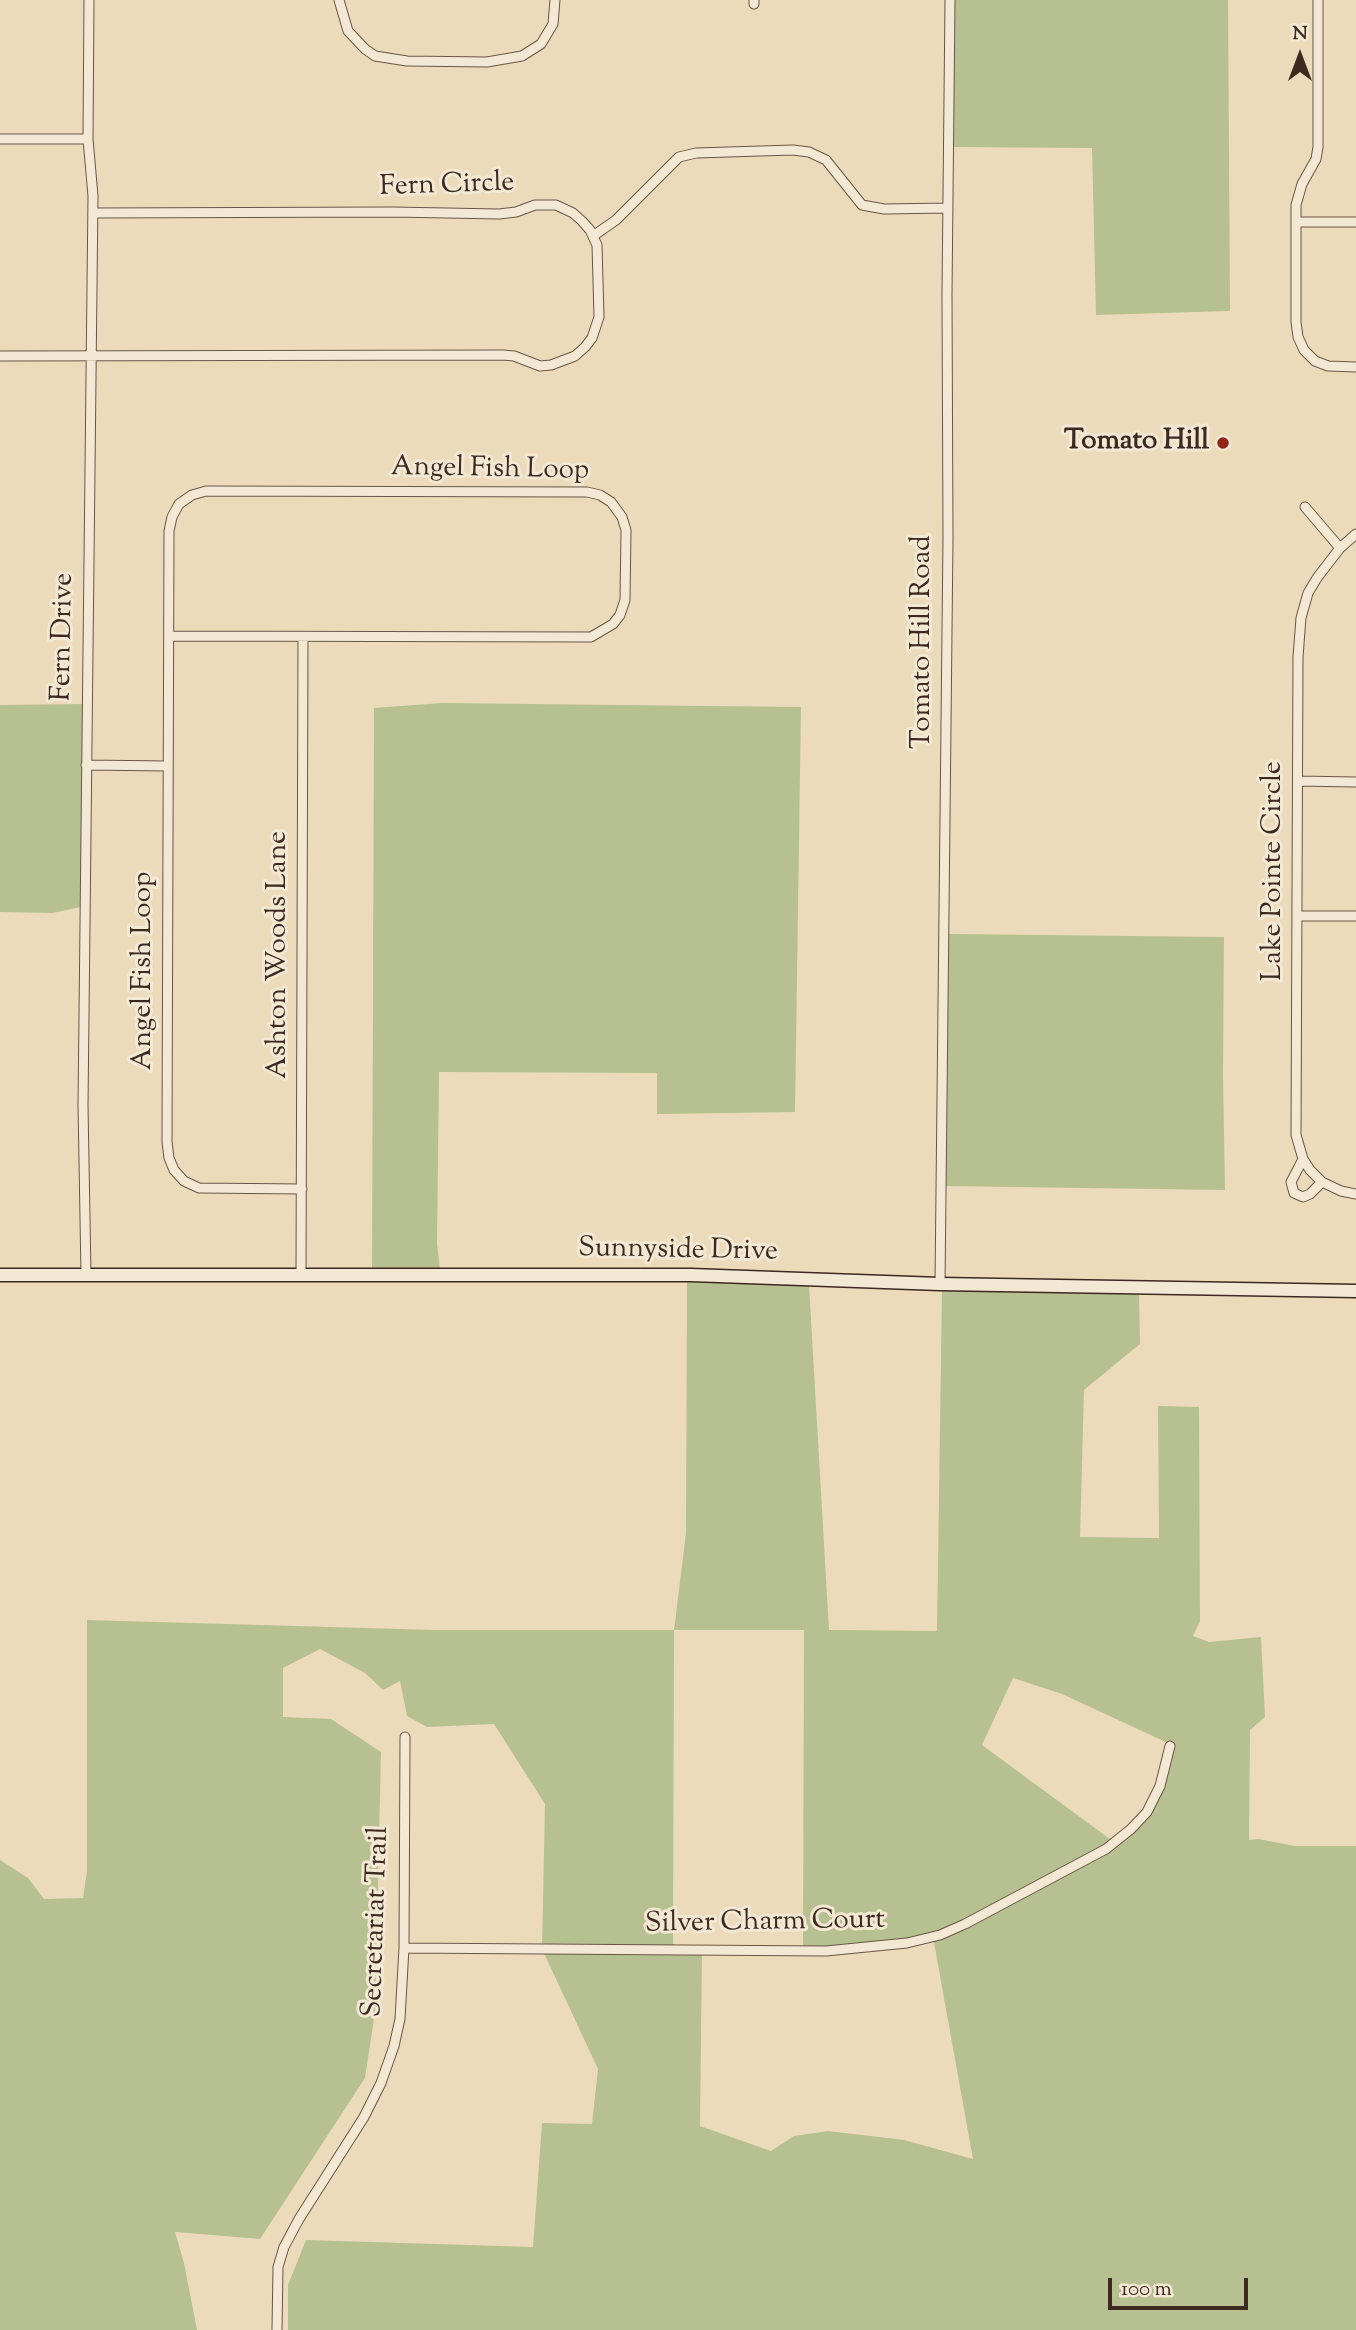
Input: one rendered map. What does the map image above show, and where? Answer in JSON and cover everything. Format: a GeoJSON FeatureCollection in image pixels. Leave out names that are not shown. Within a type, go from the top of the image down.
{"type":"FeatureCollection","features":[{"type":"Feature","properties":{"kind":"street","name":"Fern Drive"},"geometry":{"type":"LineString","coordinates":[[86,1275],[83,1118],[93,213],[88,139],[89,0]]}},
{"type":"Feature","properties":{"kind":"street"},"geometry":{"type":"LineString","coordinates":[[339,0],[348,31],[375,56],[407,61],[487,62],[500,62],[522,56],[541,44],[553,24],[555,0]]}},
{"type":"Feature","properties":{"kind":"street","name":"Tomato Hill Road"},"geometry":{"type":"LineString","coordinates":[[940,1284],[950,0]]}},
{"type":"Feature","properties":{"kind":"street"},"geometry":{"type":"LineString","coordinates":[[1318,0],[1318,147],[1316,159],[1298,195],[1296,322],[1298,337],[1304,350],[1315,361],[1328,366],[1356,368]]}},
{"type":"Feature","properties":{"kind":"street"},"geometry":{"type":"LineString","coordinates":[[0,139],[88,139]]}},
{"type":"Feature","properties":{"kind":"street"},"geometry":{"type":"LineString","coordinates":[[0,356],[503,355],[526,359],[540,366],[551,365],[575,356],[585,347],[596,328],[599,254],[593,236],[616,220],[679,157],[696,153],[793,150],[808,152],[827,160],[862,205],[884,209],[948,208]]}},
{"type":"Feature","properties":{"kind":"street","name":"Fern Circle"},"geometry":{"type":"LineString","coordinates":[[93,213],[499,214],[545,204],[556,205],[573,213],[593,236]]}},
{"type":"Feature","properties":{"kind":"street"},"geometry":{"type":"LineString","coordinates":[[1296,222],[1356,222]]}},
{"type":"Feature","properties":{"kind":"street","name":"Angel Fish Loop"},"geometry":{"type":"LineString","coordinates":[[169,636],[591,637],[613,624],[620,615],[625,600],[626,530],[622,517],[611,502],[600,495],[587,492],[206,491],[192,495],[179,504],[172,517],[169,531],[167,1142],[169,1158],[174,1170],[184,1181],[199,1188],[302,1189]]}},
{"type":"Feature","properties":{"kind":"street"},"geometry":{"type":"LineString","coordinates":[[1305,507],[1340,548]]}},
{"type":"Feature","properties":{"kind":"street","name":"Lake Pointe Circle"},"geometry":{"type":"LineString","coordinates":[[1322,1182],[1303,1158],[1296,1135],[1298,657],[1305,600],[1317,578],[1340,548],[1356,534]]}},
{"type":"Feature","properties":{"kind":"street","name":"Ashton Woods Lane"},"geometry":{"type":"LineString","coordinates":[[301,1274],[303,637]]}},
{"type":"Feature","properties":{"kind":"street"},"geometry":{"type":"LineString","coordinates":[[86,765],[168,766]]}},
{"type":"Feature","properties":{"kind":"street"},"geometry":{"type":"LineString","coordinates":[[1298,781],[1356,782]]}},
{"type":"Feature","properties":{"kind":"street"},"geometry":{"type":"LineString","coordinates":[[1297,916],[1356,916]]}},
{"type":"Feature","properties":{"kind":"street"},"geometry":{"type":"LineString","coordinates":[[1303,1158],[1291,1182],[1294,1193],[1303,1197],[1310,1195],[1322,1182],[1341,1191],[1356,1194]]}},
{"type":"Feature","properties":{"kind":"street","name":"Sunnyside Drive"},"geometry":{"type":"LineString","coordinates":[[0,1275],[691,1275],[940,1284],[1356,1291]]}},
{"type":"Feature","properties":{"kind":"street","name":"Secretariat Trail"},"geometry":{"type":"LineString","coordinates":[[277,2330],[278,2267],[284,2248],[299,2219],[364,2117],[381,2083],[400,2019],[404,1948],[405,1737]]}},
{"type":"Feature","properties":{"kind":"street","name":"Silver Charm Court"},"geometry":{"type":"LineString","coordinates":[[404,1948],[826,1951],[895,1945],[940,1935],[1106,1849],[1131,1829],[1147,1812],[1160,1786],[1170,1746]]}},
{"type":"Feature","properties":{"kind":"green space"},"geometry":{"type":"Polygon","coordinates":[[[952,0],[1228,0],[1230,311],[1096,315],[1092,148],[950,147],[952,0]]]}},
{"type":"Feature","properties":{"kind":"green space"},"geometry":{"type":"Polygon","coordinates":[[[442,703],[801,707],[795,1112],[657,1114],[657,1073],[439,1072],[437,1244],[440,1269],[372,1269],[374,708],[442,703]]]}},
{"type":"Feature","properties":{"kind":"green space"},"geometry":{"type":"Polygon","coordinates":[[[83,704],[85,906],[53,913],[0,912],[0,705],[83,704]]]}},
{"type":"Feature","properties":{"kind":"green space"},"geometry":{"type":"Polygon","coordinates":[[[949,934],[1224,937],[1225,1190],[944,1186],[949,934]]]}},
{"type":"Feature","properties":{"kind":"green space"},"geometry":{"type":"Polygon","coordinates":[[[687,1281],[809,1285],[829,1630],[937,1631],[942,1290],[1139,1294],[1140,1344],[1084,1390],[1080,1537],[1159,1538],[1158,1406],[1199,1407],[1200,1621],[1193,1636],[1209,1642],[1261,1637],[1265,1717],[1250,1730],[1249,1840],[1258,1839],[1295,1846],[1356,1846],[1356,2330],[288,2330],[288,2285],[306,2240],[533,2247],[542,2123],[592,2124],[598,2069],[542,1949],[545,1804],[494,1724],[427,1727],[407,1716],[400,1681],[383,1690],[365,1673],[320,1649],[283,1668],[283,1717],[331,1719],[381,1752],[375,2012],[365,2078],[260,2239],[175,2232],[197,2330],[0,2330],[0,1860],[28,1878],[44,1899],[83,1898],[87,1871],[87,1620],[436,1630],[674,1630],[686,1533],[687,1281]],[[674,1630],[673,1949],[702,1949],[700,2126],[771,2151],[794,2136],[828,2131],[904,2140],[973,2159],[933,1937],[803,1950],[804,1630],[674,1630]],[[1013,1678],[982,1745],[1114,1842],[1145,1814],[1162,1773],[1170,1744],[1062,1694],[1013,1678]]]}},
{"type":"Feature","properties":{"kind":"place","name":"Tomato Hill"},"geometry":{"type":"Point","coordinates":[1223,443]}}]}
